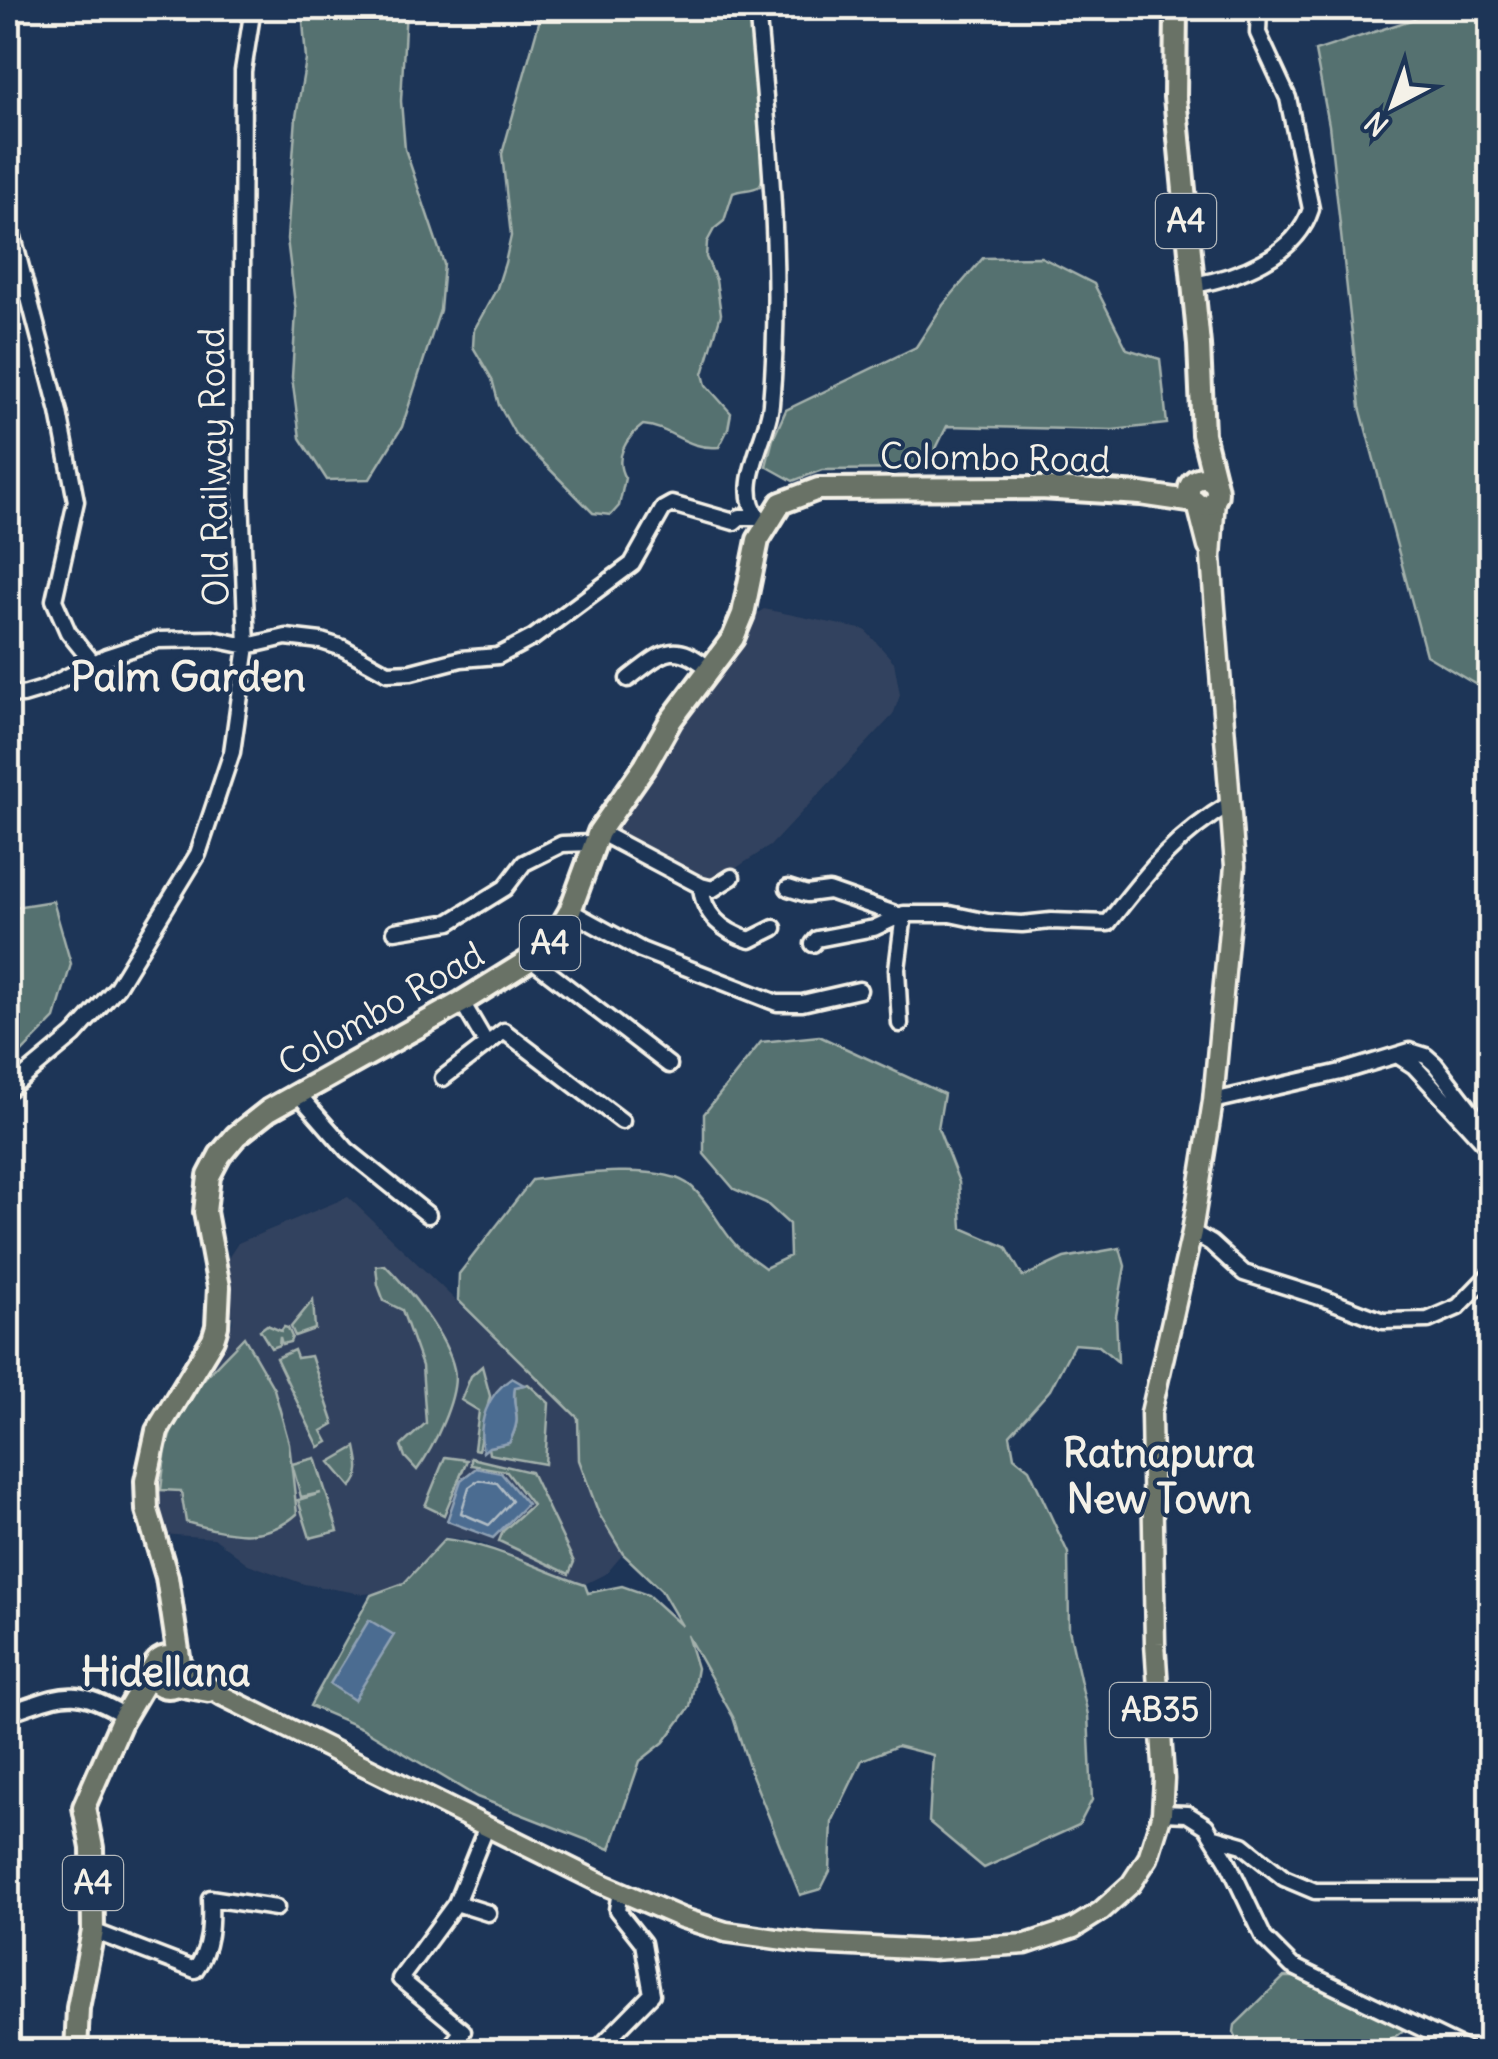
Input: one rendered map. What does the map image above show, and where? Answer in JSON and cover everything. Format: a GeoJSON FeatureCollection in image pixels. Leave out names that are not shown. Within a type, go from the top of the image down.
{"type":"FeatureCollection","features":[{"type":"Feature","properties":{"kind":"highway","name":"A4"},"geometry":{"type":"LineString","coordinates":[[1176,8],[1175,98],[1204,434],[1201,493]]}},
{"type":"Feature","properties":{"kind":"highway","name":"Colombo Road"},"geometry":{"type":"LineString","coordinates":[[177,1676],[168,1577],[146,1510],[146,1481],[157,1431],[213,1340],[217,1326],[219,1286],[205,1212],[209,1176],[236,1136],[269,1110],[462,1002],[531,960],[552,942],[570,912],[596,837],[671,720],[733,638],[743,614],[762,520],[780,503],[818,489],[1040,488],[1201,493]]}},
{"type":"Feature","properties":{"kind":"highway","name":"Colombo Road"},"geometry":{"type":"LineString","coordinates":[[76,2052],[78,2008],[93,1931],[92,1848],[84,1807],[123,1719],[154,1666],[171,1602]]}},
{"type":"Feature","properties":{"kind":"highway"},"geometry":{"type":"LineString","coordinates":[[154,1666],[156,1682],[177,1676]]}},
{"type":"Feature","properties":{"kind":"highway"},"geometry":{"type":"LineString","coordinates":[[123,1719],[177,1676]]}},
{"type":"Feature","properties":{"kind":"main road","name":"AB35"},"geometry":{"type":"LineString","coordinates":[[177,1676],[190,1675],[223,1696],[620,1891],[726,1932],[796,1942],[950,1950],[1026,1944],[1074,1928],[1102,1911],[1130,1884],[1148,1858],[1162,1813],[1164,1779],[1155,1642],[1151,1413],[1192,1232],[1213,1102],[1236,866],[1211,557],[1201,493]]}},
{"type":"Feature","properties":{"kind":"street","name":"Old Railway Road"},"geometry":{"type":"LineString","coordinates":[[8,1090],[74,1035],[116,987],[198,854],[232,752],[247,646],[241,496],[243,90],[253,8]]}},
{"type":"Feature","properties":{"kind":"street"},"geometry":{"type":"LineString","coordinates":[[757,8],[774,194],[774,375],[770,413],[747,492],[762,520]]}},
{"type":"Feature","properties":{"kind":"street"},"geometry":{"type":"LineString","coordinates":[[1194,285],[1228,279],[1268,259],[1305,227],[1311,210],[1288,98],[1258,33],[1259,8]]}},
{"type":"Feature","properties":{"kind":"street"},"geometry":{"type":"LineString","coordinates":[[8,218],[59,412],[76,501],[54,600],[68,632],[93,663]]}},
{"type":"Feature","properties":{"kind":"street"},"geometry":{"type":"LineString","coordinates":[[8,693],[23,695],[43,689],[93,663],[158,640],[213,639],[247,646],[286,637],[321,641],[343,648],[388,673],[498,656],[534,638],[632,564],[664,510],[672,504],[734,522],[740,517],[762,520]]}},
{"type":"Feature","properties":{"kind":"street"},"geometry":{"type":"LineString","coordinates":[[628,679],[656,657],[677,650],[691,654],[710,670]]}},
{"type":"Feature","properties":{"kind":"street"},"geometry":{"type":"LineString","coordinates":[[788,888],[807,894],[829,891],[901,914],[950,914],[1022,924],[1108,923],[1163,853],[1197,823],[1231,802]]}},
{"type":"Feature","properties":{"kind":"street"},"geometry":{"type":"LineString","coordinates":[[396,931],[450,922],[505,888],[524,863],[562,844],[596,837],[702,886],[713,889],[732,878]]}},
{"type":"Feature","properties":{"kind":"street"},"geometry":{"type":"LineString","coordinates":[[702,886],[702,901],[708,915],[738,936],[750,940],[774,928]]}},
{"type":"Feature","properties":{"kind":"street"},"geometry":{"type":"LineString","coordinates":[[570,912],[641,950],[778,1003],[859,990]]}},
{"type":"Feature","properties":{"kind":"street"},"geometry":{"type":"LineString","coordinates":[[813,944],[817,939],[874,928],[901,914]]}},
{"type":"Feature","properties":{"kind":"street"},"geometry":{"type":"LineString","coordinates":[[900,1024],[897,969],[901,914]]}},
{"type":"Feature","properties":{"kind":"street"},"geometry":{"type":"LineString","coordinates":[[531,960],[669,1065]]}},
{"type":"Feature","properties":{"kind":"street"},"geometry":{"type":"LineString","coordinates":[[462,1002],[486,1043]]}},
{"type":"Feature","properties":{"kind":"street"},"geometry":{"type":"LineString","coordinates":[[443,1078],[504,1031],[622,1121]]}},
{"type":"Feature","properties":{"kind":"street"},"geometry":{"type":"LineString","coordinates":[[1213,1102],[1410,1051],[1426,1056],[1472,1112],[1490,1122]]}},
{"type":"Feature","properties":{"kind":"street"},"geometry":{"type":"LineString","coordinates":[[1397,1055],[1414,1066],[1490,1149]]}},
{"type":"Feature","properties":{"kind":"street"},"geometry":{"type":"LineString","coordinates":[[298,1095],[347,1150],[428,1215]]}},
{"type":"Feature","properties":{"kind":"street"},"geometry":{"type":"LineString","coordinates":[[1192,1232],[1211,1243],[1244,1274],[1323,1298],[1382,1322],[1428,1320],[1458,1307],[1490,1274]]}},
{"type":"Feature","properties":{"kind":"street"},"geometry":{"type":"LineString","coordinates":[[8,1713],[78,1694],[91,1696],[123,1719]]}},
{"type":"Feature","properties":{"kind":"street"},"geometry":{"type":"LineString","coordinates":[[1162,1813],[1197,1818],[1215,1837],[1254,1922],[1284,1959],[1307,1975],[1375,2003],[1471,2052]]}},
{"type":"Feature","properties":{"kind":"street"},"geometry":{"type":"LineString","coordinates":[[446,2052],[463,2031],[400,1979],[456,1903],[487,1826]]}},
{"type":"Feature","properties":{"kind":"street"},"geometry":{"type":"LineString","coordinates":[[1215,1837],[1242,1845],[1284,1878],[1315,1891],[1490,1891]]}},
{"type":"Feature","properties":{"kind":"street"},"geometry":{"type":"LineString","coordinates":[[595,2052],[652,1994],[644,1943],[617,1910],[620,1891]]}},
{"type":"Feature","properties":{"kind":"street"},"geometry":{"type":"LineString","coordinates":[[93,1931],[194,1970],[203,1960],[211,1926],[210,1898],[276,1908]]}},
{"type":"Feature","properties":{"kind":"street"},"geometry":{"type":"LineString","coordinates":[[456,1903],[488,1912]]}},
{"type":"Feature","properties":{"kind":"shaded area"},"geometry":{"type":"Polygon","coordinates":[[[764,609],[865,630],[894,662],[900,695],[893,715],[770,846],[713,883],[704,882],[614,833],[665,742],[747,641],[753,616],[764,609]]]}},
{"type":"Feature","properties":{"kind":"shaded area"},"geometry":{"type":"Polygon","coordinates":[[[348,1197],[578,1418],[579,1460],[599,1514],[623,1554],[607,1573],[585,1584],[476,1541],[445,1537],[404,1582],[384,1592],[363,1594],[304,1584],[248,1564],[214,1538],[163,1534],[150,1495],[175,1403],[205,1373],[233,1322],[227,1260],[238,1243],[348,1197]]]}},
{"type":"Feature","properties":{"kind":"green space"},"geometry":{"type":"Polygon","coordinates":[[[302,8],[406,8],[401,101],[405,149],[444,264],[440,310],[402,427],[370,479],[327,480],[300,438],[292,377],[296,312],[287,239],[296,117],[306,60],[302,8]]]}},
{"type":"Feature","properties":{"kind":"green space"},"geometry":{"type":"Polygon","coordinates":[[[543,8],[750,8],[763,176],[760,186],[733,193],[724,221],[707,242],[706,257],[716,280],[721,314],[703,374],[706,385],[731,413],[728,429],[719,447],[707,447],[643,425],[623,449],[620,463],[625,478],[619,506],[611,515],[593,513],[515,434],[499,405],[492,379],[473,347],[474,330],[497,288],[511,236],[502,154],[543,8]]]}},
{"type":"Feature","properties":{"kind":"green space"},"geometry":{"type":"Polygon","coordinates":[[[1417,8],[1490,8],[1490,693],[1426,655],[1360,407],[1329,125],[1315,51],[1414,19],[1417,8]]]}},
{"type":"Feature","properties":{"kind":"green space"},"geometry":{"type":"Polygon","coordinates":[[[1041,257],[1094,284],[1127,349],[1160,359],[1167,424],[1113,430],[947,426],[926,469],[822,470],[793,481],[766,466],[786,410],[916,347],[943,305],[983,258],[1041,257]]]}},
{"type":"Feature","properties":{"kind":"green space"},"geometry":{"type":"Polygon","coordinates":[[[53,901],[71,964],[55,1018],[14,1060],[8,1061],[8,908],[53,901]]]}},
{"type":"Feature","properties":{"kind":"green space"},"geometry":{"type":"Polygon","coordinates":[[[819,1036],[944,1094],[938,1128],[959,1182],[962,1228],[1006,1247],[1023,1277],[1064,1258],[1120,1248],[1125,1266],[1116,1316],[1118,1362],[1099,1346],[1074,1344],[1050,1390],[1010,1435],[1014,1457],[1029,1469],[1068,1553],[1069,1629],[1088,1715],[1092,1800],[1079,1825],[984,1868],[929,1822],[933,1755],[897,1746],[862,1760],[832,1822],[830,1871],[821,1889],[800,1895],[733,1717],[687,1635],[697,1668],[690,1707],[664,1742],[640,1761],[610,1849],[477,1797],[362,1728],[310,1706],[371,1595],[404,1583],[445,1539],[516,1558],[585,1585],[588,1593],[622,1586],[648,1595],[682,1626],[661,1590],[623,1554],[599,1514],[579,1460],[578,1418],[458,1300],[459,1274],[532,1180],[592,1173],[639,1172],[679,1179],[698,1194],[737,1247],[765,1268],[790,1256],[789,1224],[766,1203],[734,1189],[704,1154],[704,1114],[761,1042],[819,1036]]]}},
{"type":"Feature","properties":{"kind":"green space"},"geometry":{"type":"Polygon","coordinates":[[[385,1265],[435,1328],[454,1369],[449,1407],[417,1470],[401,1446],[426,1423],[422,1366],[402,1310],[384,1301],[378,1285],[376,1266],[385,1265]]]}},
{"type":"Feature","properties":{"kind":"green space"},"geometry":{"type":"Polygon","coordinates":[[[313,1300],[315,1329],[295,1336],[291,1327],[313,1300]]]}},
{"type":"Feature","properties":{"kind":"green space"},"geometry":{"type":"Polygon","coordinates":[[[267,1325],[281,1331],[288,1328],[290,1342],[282,1344],[280,1337],[279,1345],[271,1348],[260,1330],[267,1325]]]}},
{"type":"Feature","properties":{"kind":"green space"},"geometry":{"type":"Polygon","coordinates":[[[244,1337],[274,1389],[289,1443],[297,1514],[258,1533],[216,1530],[186,1522],[181,1491],[161,1490],[168,1442],[180,1412],[199,1385],[244,1337]]]}},
{"type":"Feature","properties":{"kind":"green space"},"geometry":{"type":"Polygon","coordinates":[[[294,1350],[297,1358],[311,1356],[334,1424],[322,1431],[328,1442],[319,1447],[276,1358],[294,1350]]]}},
{"type":"Feature","properties":{"kind":"green space"},"geometry":{"type":"Polygon","coordinates":[[[482,1366],[490,1396],[478,1450],[474,1449],[479,1411],[461,1400],[471,1376],[482,1366]]]}},
{"type":"Feature","properties":{"kind":"green space"},"geometry":{"type":"Polygon","coordinates":[[[528,1384],[549,1403],[545,1464],[489,1454],[488,1447],[509,1443],[517,1418],[515,1387],[528,1384]]]}},
{"type":"Feature","properties":{"kind":"green space"},"geometry":{"type":"Polygon","coordinates":[[[356,1447],[359,1473],[351,1487],[330,1462],[356,1447]]]}},
{"type":"Feature","properties":{"kind":"green space"},"geometry":{"type":"Polygon","coordinates":[[[445,1457],[467,1460],[444,1515],[425,1506],[445,1457]]]}},
{"type":"Feature","properties":{"kind":"green space"},"geometry":{"type":"Polygon","coordinates":[[[315,1458],[338,1531],[310,1538],[298,1500],[321,1493],[301,1497],[292,1464],[315,1458]]]}},
{"type":"Feature","properties":{"kind":"green space"},"geometry":{"type":"Polygon","coordinates":[[[471,1458],[531,1472],[574,1562],[569,1574],[499,1541],[503,1531],[532,1505],[506,1471],[471,1465],[471,1458]]]}},
{"type":"Feature","properties":{"kind":"green space"},"geometry":{"type":"Polygon","coordinates":[[[1284,1977],[1295,1977],[1406,2027],[1394,2037],[1354,2049],[1242,2051],[1235,2025],[1284,1977]]]}},
{"type":"Feature","properties":{"kind":"water"},"geometry":{"type":"Polygon","coordinates":[[[512,1378],[524,1385],[515,1387],[514,1433],[509,1443],[483,1452],[481,1430],[486,1410],[496,1392],[512,1378]]]}},
{"type":"Feature","properties":{"kind":"water"},"geometry":{"type":"Polygon","coordinates":[[[476,1468],[501,1473],[527,1504],[493,1538],[447,1521],[461,1480],[476,1468]]]}},
{"type":"Feature","properties":{"kind":"water"},"geometry":{"type":"Polygon","coordinates":[[[369,1620],[394,1635],[354,1700],[330,1684],[369,1620]]]}},
{"type":"Feature","properties":{"kind":"district","name":"Palm Garden"},"geometry":{"type":"Point","coordinates":[188,677]}},
{"type":"Feature","properties":{"kind":"district","name":"Ratnapura New Town"},"geometry":{"type":"Point","coordinates":[1159,1476]}},
{"type":"Feature","properties":{"kind":"district","name":"Hidellana"},"geometry":{"type":"Point","coordinates":[166,1672]}}]}
